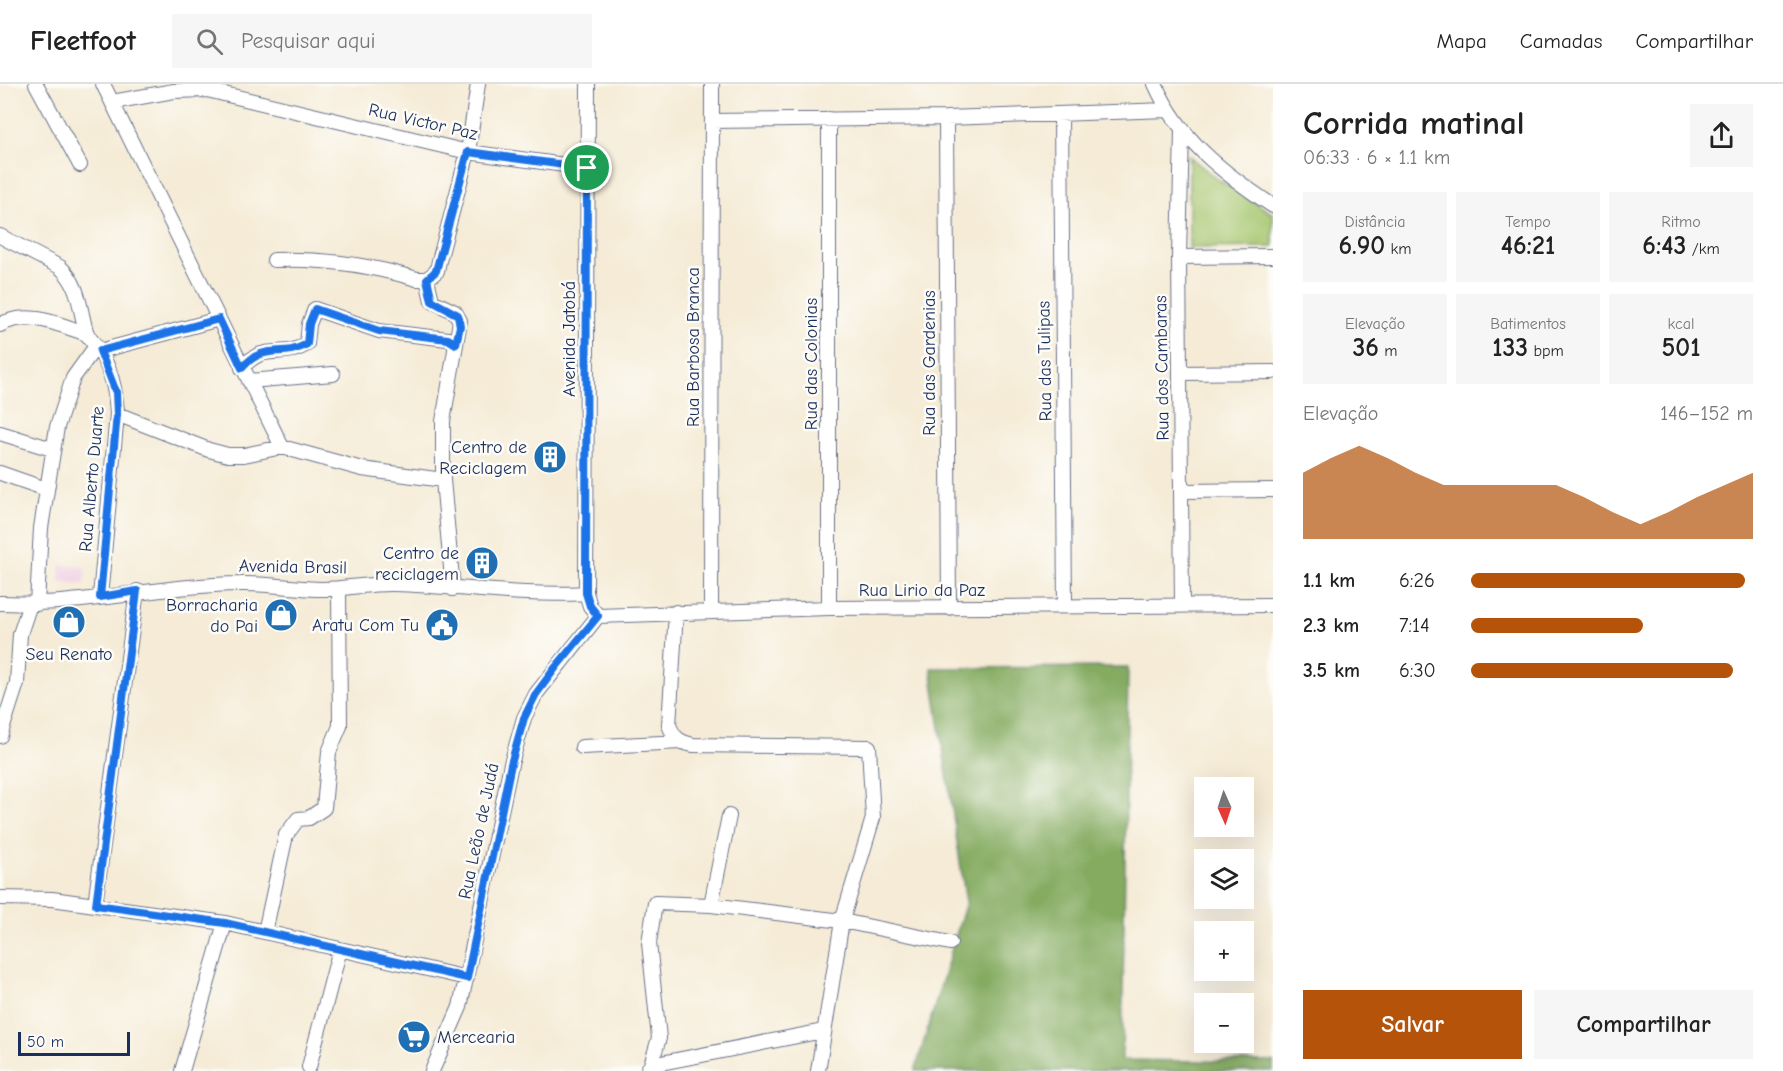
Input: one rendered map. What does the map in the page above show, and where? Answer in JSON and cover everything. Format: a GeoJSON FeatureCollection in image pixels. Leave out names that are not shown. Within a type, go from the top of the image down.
{"type":"FeatureCollection","features":[{"type":"Feature","properties":{"kind":"street"},"geometry":{"type":"LineString","coordinates":[[36,84],[80,165]]}},
{"type":"Feature","properties":{"kind":"street"},"geometry":{"type":"LineString","coordinates":[[103,84],[282,447]]}},
{"type":"Feature","properties":{"kind":"street"},"geometry":{"type":"LineString","coordinates":[[274,260],[310,259],[343,262],[417,279],[427,279],[436,271],[468,152],[478,84]]}},
{"type":"Feature","properties":{"kind":"street","name":"Avenida Jatobá"},"geometry":{"type":"LineString","coordinates":[[586,593],[588,84]]}},
{"type":"Feature","properties":{"kind":"street","name":"Rua Barbosa Branca"},"geometry":{"type":"LineString","coordinates":[[711,610],[712,84]]}},
{"type":"Feature","properties":{"kind":"street"},"geometry":{"type":"LineString","coordinates":[[1155,84],[1167,110],[1182,130],[1229,177],[1273,206]]}},
{"type":"Feature","properties":{"kind":"street","name":"Rua Victor Paz"},"geometry":{"type":"LineString","coordinates":[[112,102],[174,91],[207,90],[468,152],[587,168]]}},
{"type":"Feature","properties":{"kind":"street"},"geometry":{"type":"LineString","coordinates":[[712,121],[946,118],[1167,110]]}},
{"type":"Feature","properties":{"kind":"street","name":"Rua das Tulipas"},"geometry":{"type":"LineString","coordinates":[[1060,115],[1065,606]]}},
{"type":"Feature","properties":{"kind":"street","name":"Rua das Gardenias"},"geometry":{"type":"LineString","coordinates":[[946,118],[949,608]]}},
{"type":"Feature","properties":{"kind":"street","name":"Rua das Colonias"},"geometry":{"type":"LineString","coordinates":[[829,119],[830,608]]}},
{"type":"Feature","properties":{"kind":"street","name":"Rua dos Cambaras"},"geometry":{"type":"LineString","coordinates":[[1182,130],[1179,257],[1182,606]]}},
{"type":"Feature","properties":{"kind":"street","name":"Rua Alberto Duarte"},"geometry":{"type":"LineString","coordinates":[[0,236],[34,252],[68,274],[79,296],[87,334],[98,349],[116,392],[117,414],[100,597]]}},
{"type":"Feature","properties":{"kind":"street"},"geometry":{"type":"LineString","coordinates":[[1179,257],[1273,256]]}},
{"type":"Feature","properties":{"kind":"street"},"geometry":{"type":"LineString","coordinates":[[427,279],[432,301],[458,315],[460,326],[443,421],[443,480],[453,590]]}},
{"type":"Feature","properties":{"kind":"street"},"geometry":{"type":"LineString","coordinates":[[242,368],[252,356],[270,351],[297,350],[307,344],[309,324],[315,309],[379,331],[448,339],[456,344]]}},
{"type":"Feature","properties":{"kind":"street"},"geometry":{"type":"LineString","coordinates":[[0,325],[22,318],[37,319],[87,334]]}},
{"type":"Feature","properties":{"kind":"street"},"geometry":{"type":"LineString","coordinates":[[0,736],[17,683],[20,634],[34,604],[52,449],[64,397],[73,378],[98,349],[219,319]]}},
{"type":"Feature","properties":{"kind":"street"},"geometry":{"type":"LineString","coordinates":[[1180,373],[1273,372]]}},
{"type":"Feature","properties":{"kind":"street"},"geometry":{"type":"LineString","coordinates":[[249,381],[333,374]]}},
{"type":"Feature","properties":{"kind":"street"},"geometry":{"type":"LineString","coordinates":[[117,414],[209,450],[228,455],[244,455],[282,447],[362,469],[443,480]]}},
{"type":"Feature","properties":{"kind":"street"},"geometry":{"type":"LineString","coordinates":[[0,433],[52,449]]}},
{"type":"Feature","properties":{"kind":"street"},"geometry":{"type":"LineString","coordinates":[[0,473],[46,489]]}},
{"type":"Feature","properties":{"kind":"street"},"geometry":{"type":"LineString","coordinates":[[1182,491],[1273,490]]}},
{"type":"Feature","properties":{"kind":"street","name":"Avenida Brasil"},"geometry":{"type":"LineString","coordinates":[[0,603],[34,604],[190,585],[244,584],[339,589],[394,584],[528,595],[586,593]]}},
{"type":"Feature","properties":{"kind":"street"},"geometry":{"type":"LineString","coordinates":[[265,932],[286,835],[298,819],[309,818],[324,808],[329,752],[340,726],[339,589]]}},
{"type":"Feature","properties":{"kind":"street"},"geometry":{"type":"LineString","coordinates":[[96,905],[137,591]]}},
{"type":"Feature","properties":{"kind":"street"},"geometry":{"type":"LineString","coordinates":[[586,593],[590,606],[598,616]]}},
{"type":"Feature","properties":{"kind":"street","name":"Rua Lirio da Paz"},"geometry":{"type":"LineString","coordinates":[[598,616],[711,610],[830,608],[1273,605]]}},
{"type":"Feature","properties":{"kind":"street"},"geometry":{"type":"LineString","coordinates":[[676,612],[669,725],[674,736],[681,742]]}},
{"type":"Feature","properties":{"kind":"street","name":"Rua Leão de Judá"},"geometry":{"type":"LineString","coordinates":[[432,1071],[450,1034],[467,978],[511,764],[524,718],[543,685],[598,616]]}},
{"type":"Feature","properties":{"kind":"street"},"geometry":{"type":"LineString","coordinates":[[582,747],[681,742],[693,745],[869,747],[873,818],[842,921],[818,1071]]}},
{"type":"Feature","properties":{"kind":"street"},"geometry":{"type":"LineString","coordinates":[[711,905],[729,816]]}},
{"type":"Feature","properties":{"kind":"street"},"geometry":{"type":"LineString","coordinates":[[0,898],[41,898],[225,923],[467,978]]}},
{"type":"Feature","properties":{"kind":"street"},"geometry":{"type":"LineString","coordinates":[[649,1068],[659,1038],[648,943],[655,903],[711,905],[842,921],[950,943]]}},
{"type":"Feature","properties":{"kind":"street"},"geometry":{"type":"LineString","coordinates":[[182,1071],[225,923]]}},
{"type":"Feature","properties":{"kind":"street"},"geometry":{"type":"LineString","coordinates":[[309,1067],[340,949]]}},
{"type":"Feature","properties":{"kind":"street"},"geometry":{"type":"LineString","coordinates":[[649,1068],[823,1031]]}},
{"type":"Feature","properties":{"kind":"shaded area"},"geometry":{"type":"Polygon","coordinates":[[[61,565],[86,568],[84,584],[60,582],[61,565]]]}},
{"type":"Feature","properties":{"kind":"green space"},"geometry":{"type":"Polygon","coordinates":[[[1189,156],[1216,178],[1273,214],[1273,247],[1189,248],[1189,156]]]}},
{"type":"Feature","properties":{"kind":"green space"},"geometry":{"type":"Polygon","coordinates":[[[1128,667],[1122,1060],[1273,1062],[1273,1071],[915,1071],[966,902],[931,668],[1128,667]]]}},
{"type":"Feature","properties":{"kind":"place","name":"Centro de Reciclagem"},"geometry":{"type":"Point","coordinates":[550,457]}},
{"type":"Feature","properties":{"kind":"place","name":"Centro de reciclagem"},"geometry":{"type":"Point","coordinates":[482,563]}},
{"type":"Feature","properties":{"kind":"place","name":"Borracharia do Pai"},"geometry":{"type":"Point","coordinates":[281,615]}},
{"type":"Feature","properties":{"kind":"place","name":"Seu Renato"},"geometry":{"type":"Point","coordinates":[69,622]}},
{"type":"Feature","properties":{"kind":"place","name":"Aratu Com Tu"},"geometry":{"type":"Point","coordinates":[442,625]}},
{"type":"Feature","properties":{"kind":"place","name":"Mercearia"},"geometry":{"type":"Point","coordinates":[414,1037]}},
{"type":"Feature","properties":{"kind":"route"},"geometry":{"type":"LineString","coordinates":[[468,152],[587,168],[586,593],[590,606],[598,616],[536,694],[524,718],[511,764],[467,978],[225,923],[96,905],[137,591],[100,597],[117,414],[116,392],[100,351],[219,319],[242,368],[252,356],[270,351],[297,350],[307,344],[309,324],[315,309],[338,315],[379,331],[448,339],[456,344],[460,326],[458,315],[432,301],[427,279],[432,277],[436,271],[468,152]]}}]}
